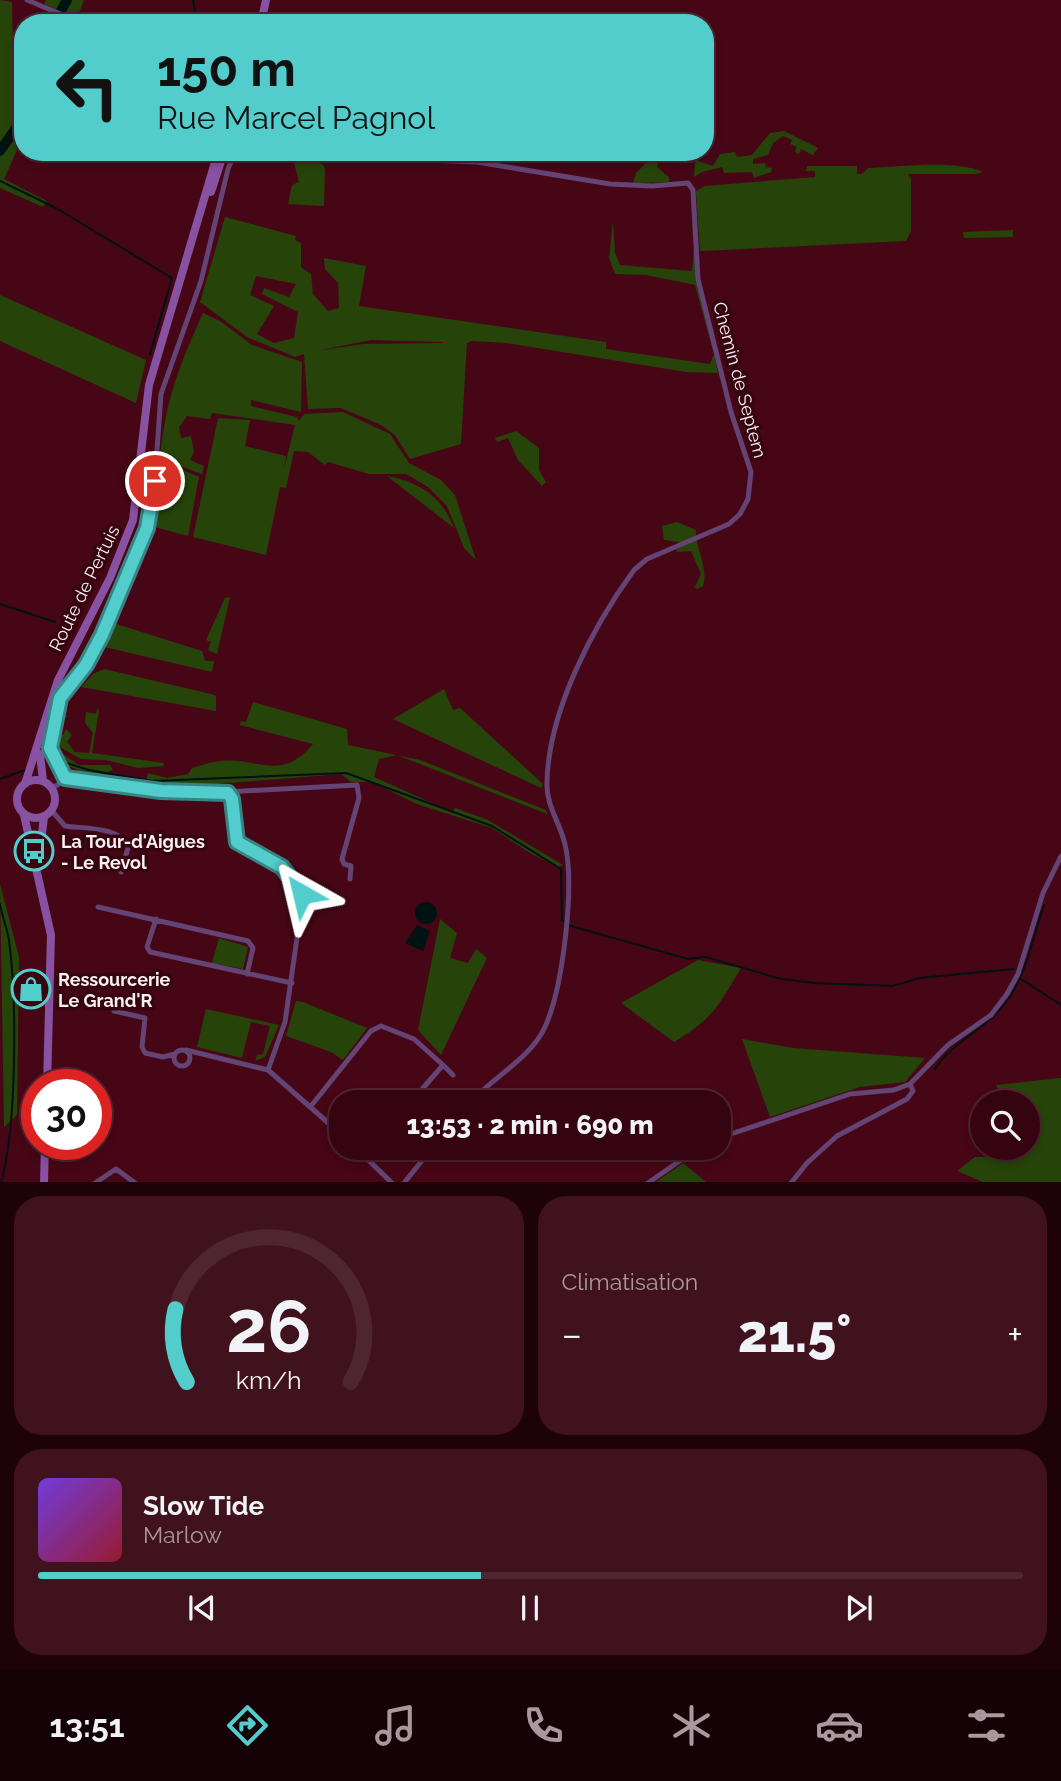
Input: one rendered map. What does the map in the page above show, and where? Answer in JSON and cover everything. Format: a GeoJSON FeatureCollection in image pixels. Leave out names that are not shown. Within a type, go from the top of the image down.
{"type":"FeatureCollection","features":[{"type":"Feature","properties":{"kind":"main road","name":"Route de Pertuis"},"geometry":{"type":"LineString","coordinates":[[25,784],[62,669],[110,578],[130,529],[139,484],[149,385],[215,161]]}},
{"type":"Feature","properties":{"kind":"main road","name":"Route de Pertuis"},"geometry":{"type":"LineString","coordinates":[[190,247],[221,161]]}},
{"type":"Feature","properties":{"kind":"main road","name":"Route de Pertuis"},"geometry":{"type":"LineString","coordinates":[[41,737],[39,763],[43,781]]}},
{"type":"Feature","properties":{"kind":"main road"},"geometry":{"type":"LineString","coordinates":[[24,815],[34,819],[44,817],[52,811],[55,802],[52,788],[43,781],[25,784],[16,799],[24,815],[39,874],[52,947],[48,1069]]}},
{"type":"Feature","properties":{"kind":"main road"},"geometry":{"type":"LineString","coordinates":[[39,874],[44,817]]}},
{"type":"Feature","properties":{"kind":"main road"},"geometry":{"type":"LineString","coordinates":[[44,1182],[45,1160]]}},
{"type":"Feature","properties":{"kind":"street"},"geometry":{"type":"LineString","coordinates":[[27,0],[61,14]]}},
{"type":"Feature","properties":{"kind":"street"},"geometry":{"type":"LineString","coordinates":[[65,778],[50,748],[58,706],[66,688],[84,668],[97,645],[149,522],[162,388],[201,281],[231,161]]}},
{"type":"Feature","properties":{"kind":"street","name":"Chemin de Septem"},"geometry":{"type":"LineString","coordinates":[[452,161],[477,162],[610,184],[652,186],[688,183],[693,190],[698,279],[731,412],[751,472],[748,499],[740,514],[729,524],[647,559],[634,570],[578,664],[552,736],[547,783],[567,862],[565,938],[551,1005],[539,1038],[484,1090]]}},
{"type":"Feature","properties":{"kind":"street"},"geometry":{"type":"LineString","coordinates":[[52,788],[65,778],[161,791],[225,792],[354,784],[359,792],[342,859],[344,864],[351,866],[349,879]]}},
{"type":"Feature","properties":{"kind":"street"},"geometry":{"type":"LineString","coordinates":[[225,792],[232,799],[237,842],[282,867],[301,891],[303,906],[285,1022],[268,1070]]}},
{"type":"Feature","properties":{"kind":"street"},"geometry":{"type":"LineString","coordinates":[[52,811],[65,826],[121,836],[128,848],[121,872]]}},
{"type":"Feature","properties":{"kind":"street"},"geometry":{"type":"LineString","coordinates":[[731,1134],[850,1094],[894,1090],[910,1084],[934,1057],[991,1015],[1007,994],[1018,974],[1043,893],[1061,856]]}},
{"type":"Feature","properties":{"kind":"street"},"geometry":{"type":"LineString","coordinates":[[98,907],[251,943],[253,948],[247,974]]}},
{"type":"Feature","properties":{"kind":"street"},"geometry":{"type":"LineString","coordinates":[[156,919],[147,947],[149,951],[292,983]]}},
{"type":"Feature","properties":{"kind":"street"},"geometry":{"type":"LineString","coordinates":[[114,1011],[145,1018],[142,1047],[145,1053],[163,1057],[175,1054],[178,1050],[186,1050],[268,1070],[329,1122]]}},
{"type":"Feature","properties":{"kind":"street"},"geometry":{"type":"LineString","coordinates":[[312,1106],[377,1026],[385,1026],[414,1039],[453,1075]]}},
{"type":"Feature","properties":{"kind":"street"},"geometry":{"type":"LineString","coordinates":[[175,1054],[175,1062],[185,1066],[191,1060],[186,1050]]}},
{"type":"Feature","properties":{"kind":"street"},"geometry":{"type":"LineString","coordinates":[[421,1090],[443,1065]]}},
{"type":"Feature","properties":{"kind":"street"},"geometry":{"type":"LineString","coordinates":[[791,1182],[807,1163],[837,1136],[907,1099],[913,1091],[910,1084]]}},
{"type":"Feature","properties":{"kind":"street"},"geometry":{"type":"LineString","coordinates":[[369,1160],[393,1182]]}},
{"type":"Feature","properties":{"kind":"street"},"geometry":{"type":"LineString","coordinates":[[404,1182],[422,1160]]}},
{"type":"Feature","properties":{"kind":"street"},"geometry":{"type":"LineString","coordinates":[[648,1182],[680,1160]]}},
{"type":"Feature","properties":{"kind":"street"},"geometry":{"type":"LineString","coordinates":[[94,1182],[117,1169],[135,1182]]}},
{"type":"Feature","properties":{"kind":"green space"},"geometry":{"type":"Polygon","coordinates":[[[0,0],[12,2],[14,49],[14,157],[4,179],[47,201],[43,207],[0,188],[0,0]]]}},
{"type":"Feature","properties":{"kind":"green space"},"geometry":{"type":"Polygon","coordinates":[[[46,0],[84,0],[79,14],[68,14],[44,4],[46,0]]]}},
{"type":"Feature","properties":{"kind":"green space"},"geometry":{"type":"Polygon","coordinates":[[[784,131],[818,148],[813,155],[801,149],[799,154],[795,152],[797,147],[790,144],[792,140],[783,136],[773,143],[768,155],[753,159],[753,164],[766,163],[765,167],[772,168],[771,172],[754,178],[752,172],[724,173],[722,167],[694,177],[695,161],[713,166],[720,154],[735,152],[737,157],[752,155],[770,133],[784,131]]]}},
{"type":"Feature","properties":{"kind":"green space"},"geometry":{"type":"Polygon","coordinates":[[[292,161],[313,161],[325,168],[324,206],[288,204],[292,185],[299,182],[292,161]]]}},
{"type":"Feature","properties":{"kind":"green space"},"geometry":{"type":"Polygon","coordinates":[[[658,161],[657,167],[669,177],[669,182],[633,183],[636,173],[647,162],[658,161]]]}},
{"type":"Feature","properties":{"kind":"green space"},"geometry":{"type":"Polygon","coordinates":[[[926,165],[957,166],[983,172],[908,174],[911,179],[911,231],[906,241],[700,251],[696,191],[705,186],[815,177],[815,171],[806,171],[807,166],[857,166],[857,174],[862,174],[868,168],[926,165]]]}},
{"type":"Feature","properties":{"kind":"green space"},"geometry":{"type":"Polygon","coordinates":[[[690,189],[696,259],[718,373],[686,372],[507,343],[471,341],[467,343],[461,444],[410,459],[395,435],[381,425],[341,408],[308,409],[304,354],[295,357],[247,337],[200,302],[225,217],[296,236],[295,240],[301,243],[301,267],[311,274],[313,294],[328,311],[339,308],[338,283],[325,269],[324,258],[366,266],[359,306],[606,342],[606,349],[710,364],[714,354],[695,285],[646,275],[615,274],[609,258],[613,221],[615,253],[620,265],[692,271],[694,248],[690,189]],[[256,276],[250,295],[274,306],[257,334],[274,343],[294,338],[298,312],[262,294],[264,288],[289,297],[296,284],[256,276]],[[371,340],[316,351],[363,344],[443,343],[443,342],[371,340]]]}},
{"type":"Feature","properties":{"kind":"green space"},"geometry":{"type":"Polygon","coordinates":[[[1013,230],[1013,237],[964,238],[963,232],[1013,230]]]}},
{"type":"Feature","properties":{"kind":"green space"},"geometry":{"type":"Polygon","coordinates":[[[0,295],[146,360],[136,403],[0,341],[0,295]]]}},
{"type":"Feature","properties":{"kind":"green space"},"geometry":{"type":"Polygon","coordinates":[[[203,313],[220,321],[252,345],[302,362],[301,412],[251,400],[251,406],[297,417],[299,421],[304,414],[343,412],[390,434],[409,463],[441,480],[455,495],[476,560],[464,548],[447,506],[428,487],[406,474],[369,474],[328,462],[325,465],[308,452],[294,451],[286,488],[280,487],[266,555],[193,537],[218,418],[250,420],[245,446],[286,456],[284,469],[295,425],[212,413],[210,419],[187,416],[179,427],[181,438],[191,436],[194,452],[190,460],[204,466],[202,474],[160,459],[165,419],[174,384],[203,313]]]}},
{"type":"Feature","properties":{"kind":"green space"},"geometry":{"type":"Polygon","coordinates":[[[516,431],[539,448],[539,470],[546,482],[542,486],[518,460],[508,438],[497,442],[495,438],[516,431]]]}},
{"type":"Feature","properties":{"kind":"green space"},"geometry":{"type":"Polygon","coordinates":[[[166,463],[199,477],[188,536],[155,527],[166,463]]]}},
{"type":"Feature","properties":{"kind":"green space"},"geometry":{"type":"Polygon","coordinates":[[[387,476],[410,482],[428,493],[443,508],[454,528],[387,476]]]}},
{"type":"Feature","properties":{"kind":"green space"},"geometry":{"type":"Polygon","coordinates":[[[677,522],[696,530],[704,572],[703,586],[697,589],[695,587],[701,574],[691,551],[677,552],[682,546],[679,542],[664,540],[662,526],[677,522]]]}},
{"type":"Feature","properties":{"kind":"green space"},"geometry":{"type":"Polygon","coordinates":[[[230,597],[217,654],[208,650],[211,642],[206,640],[225,598],[230,597]]]}},
{"type":"Feature","properties":{"kind":"green space"},"geometry":{"type":"Polygon","coordinates":[[[113,623],[202,651],[205,661],[214,661],[212,672],[104,647],[95,664],[84,673],[113,623]]]}},
{"type":"Feature","properties":{"kind":"green space"},"geometry":{"type":"Polygon","coordinates":[[[104,669],[211,694],[216,696],[216,711],[81,687],[93,674],[104,669]]]}},
{"type":"Feature","properties":{"kind":"green space"},"geometry":{"type":"Polygon","coordinates":[[[444,689],[453,710],[460,708],[543,784],[541,788],[393,719],[444,689]]]}},
{"type":"Feature","properties":{"kind":"green space"},"geometry":{"type":"Polygon","coordinates":[[[253,702],[347,729],[348,745],[397,755],[379,759],[374,777],[452,812],[455,808],[488,820],[563,865],[558,867],[530,853],[492,828],[417,804],[372,782],[351,782],[341,774],[216,784],[146,783],[148,773],[167,778],[188,774],[192,768],[214,762],[277,766],[301,756],[313,744],[240,725],[241,721],[246,722],[253,702]]]}},
{"type":"Feature","properties":{"kind":"green space"},"geometry":{"type":"Polygon","coordinates":[[[97,709],[99,710],[92,753],[164,763],[163,766],[138,768],[106,760],[81,759],[56,745],[61,714],[68,716],[63,720],[58,733],[63,735],[66,729],[72,735],[67,742],[75,752],[89,753],[93,733],[85,723],[86,712],[96,714],[97,709]]]}},
{"type":"Feature","properties":{"kind":"green space"},"geometry":{"type":"Polygon","coordinates":[[[57,750],[79,765],[110,765],[113,770],[91,774],[78,770],[59,760],[57,750]]]}},
{"type":"Feature","properties":{"kind":"green space"},"geometry":{"type":"Polygon","coordinates":[[[398,755],[420,760],[546,810],[547,814],[398,755]]]}},
{"type":"Feature","properties":{"kind":"green space"},"geometry":{"type":"Polygon","coordinates":[[[0,884],[19,957],[17,1115],[4,1127],[0,884]]]}},
{"type":"Feature","properties":{"kind":"green space"},"geometry":{"type":"Polygon","coordinates":[[[440,919],[457,933],[450,958],[468,963],[476,949],[487,958],[441,1055],[418,1030],[440,919]]]}},
{"type":"Feature","properties":{"kind":"green space"},"geometry":{"type":"Polygon","coordinates":[[[219,938],[248,947],[243,969],[212,963],[219,938]]]}},
{"type":"Feature","properties":{"kind":"green space"},"geometry":{"type":"Polygon","coordinates":[[[698,960],[741,968],[707,1018],[674,1042],[621,1003],[698,960]]]}},
{"type":"Feature","properties":{"kind":"green space"},"geometry":{"type":"Polygon","coordinates":[[[296,1001],[367,1028],[343,1060],[331,1052],[286,1036],[296,1001]]]}},
{"type":"Feature","properties":{"kind":"green space"},"geometry":{"type":"Polygon","coordinates":[[[206,1009],[279,1025],[265,1057],[255,1061],[257,1055],[263,1054],[270,1026],[251,1022],[242,1058],[197,1047],[206,1009]]]}},
{"type":"Feature","properties":{"kind":"green space"},"geometry":{"type":"Polygon","coordinates":[[[742,1039],[793,1048],[925,1058],[905,1082],[860,1087],[770,1117],[742,1039]]]}},
{"type":"Feature","properties":{"kind":"green space"},"geometry":{"type":"Polygon","coordinates":[[[1061,1078],[1061,1182],[983,1182],[957,1171],[971,1160],[1040,1160],[1040,1090],[999,1090],[996,1085],[1061,1078]]]}},
{"type":"Feature","properties":{"kind":"green space"},"geometry":{"type":"Polygon","coordinates":[[[683,1163],[706,1182],[656,1182],[683,1163]]]}},
{"type":"Feature","properties":{"kind":"shaded area"},"geometry":{"type":"Polygon","coordinates":[[[426,902],[434,905],[437,913],[434,921],[426,924],[418,921],[415,913],[418,905],[426,902]]]}},
{"type":"Feature","properties":{"kind":"shaded area"},"geometry":{"type":"Polygon","coordinates":[[[417,925],[430,931],[423,951],[405,943],[417,925]]]}},
{"type":"Feature","properties":{"kind":"waterway"},"geometry":{"type":"LineString","coordinates":[[59,14],[67,0]]}},
{"type":"Feature","properties":{"kind":"waterway"},"geometry":{"type":"LineString","coordinates":[[193,0],[195,14]]}},
{"type":"Feature","properties":{"kind":"waterway"},"geometry":{"type":"LineString","coordinates":[[0,151],[14,131]]}},
{"type":"Feature","properties":{"kind":"waterway"},"geometry":{"type":"LineString","coordinates":[[0,181],[56,208],[172,278],[150,354]]}},
{"type":"Feature","properties":{"kind":"waterway"},"geometry":{"type":"LineString","coordinates":[[0,604],[55,622]]}},
{"type":"Feature","properties":{"kind":"waterway"},"geometry":{"type":"LineString","coordinates":[[57,760],[89,770],[152,781],[346,773],[492,826],[561,869],[562,920],[571,926],[688,959],[706,957],[781,979],[893,986],[919,978],[1014,969]]}},
{"type":"Feature","properties":{"kind":"waterway"},"geometry":{"type":"LineString","coordinates":[[0,779],[25,770]]}},
{"type":"Feature","properties":{"kind":"waterway"},"geometry":{"type":"LineString","coordinates":[[0,904],[12,965],[14,1028],[13,1097],[1,1182]]}},
{"type":"Feature","properties":{"kind":"waterway"},"geometry":{"type":"LineString","coordinates":[[935,1069],[950,1051],[995,1015],[1011,995],[1028,957],[1044,905]]}},
{"type":"Feature","properties":{"kind":"waterway"},"geometry":{"type":"LineString","coordinates":[[1021,979],[1061,1005]]}},
{"type":"Feature","properties":{"kind":"place","name":"La Tour-d'Aigues - Le Revol"},"geometry":{"type":"Point","coordinates":[34,851]}},
{"type":"Feature","properties":{"kind":"place","name":"Ressourcerie Le Grand'R"},"geometry":{"type":"Point","coordinates":[31,989]}},
{"type":"Feature","properties":{"kind":"route"},"geometry":{"type":"LineString","coordinates":[[155,481],[147,528],[102,635],[86,665],[60,698],[50,738],[53,760],[65,778],[161,791],[228,793],[232,799],[234,835],[237,842],[287,871],[302,894]]}}]}
